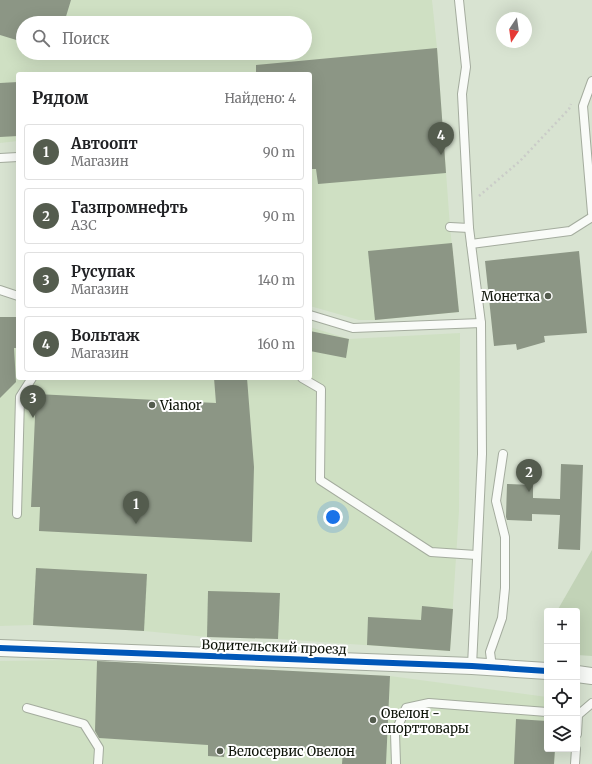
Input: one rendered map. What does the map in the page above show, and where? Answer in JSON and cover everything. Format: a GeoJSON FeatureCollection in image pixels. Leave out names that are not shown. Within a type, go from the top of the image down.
{"type":"FeatureCollection","features":[{"type":"Feature","properties":{"kind":"street","name":"Водительский проезд"},"geometry":{"type":"LineString","coordinates":[[0,648],[472,666],[544,671]]}},
{"type":"Feature","properties":{"kind":"street"},"geometry":{"type":"LineString","coordinates":[[580,674],[592,676]]}},
{"type":"Feature","properties":{"kind":"lane"},"geometry":{"type":"LineString","coordinates":[[459,0],[466,67],[462,94],[469,228],[481,322],[482,454],[476,555],[472,666]]}},
{"type":"Feature","properties":{"kind":"lane"},"geometry":{"type":"LineString","coordinates":[[592,81],[583,106],[592,213]]}},
{"type":"Feature","properties":{"kind":"lane"},"geometry":{"type":"LineString","coordinates":[[0,158],[16,157]]}},
{"type":"Feature","properties":{"kind":"lane"},"geometry":{"type":"LineString","coordinates":[[471,244],[570,231],[592,217]]}},
{"type":"Feature","properties":{"kind":"lane"},"geometry":{"type":"LineString","coordinates":[[450,228],[469,228]]}},
{"type":"Feature","properties":{"kind":"lane"},"geometry":{"type":"LineString","coordinates":[[0,290],[16,295]]}},
{"type":"Feature","properties":{"kind":"lane"},"geometry":{"type":"LineString","coordinates":[[312,316],[353,328],[481,322]]}},
{"type":"Feature","properties":{"kind":"lane"},"geometry":{"type":"LineString","coordinates":[[17,514],[20,397],[31,380]]}},
{"type":"Feature","properties":{"kind":"lane"},"geometry":{"type":"LineString","coordinates":[[305,380],[321,389],[320,480],[431,552],[476,555]]}},
{"type":"Feature","properties":{"kind":"lane"},"geometry":{"type":"LineString","coordinates":[[492,667],[490,652],[502,618],[505,588],[505,537],[496,502],[503,454]]}},
{"type":"Feature","properties":{"kind":"lane"},"geometry":{"type":"LineString","coordinates":[[396,764],[395,733],[406,708],[429,703],[544,712]]}},
{"type":"Feature","properties":{"kind":"lane"},"geometry":{"type":"LineString","coordinates":[[580,713],[592,703]]}},
{"type":"Feature","properties":{"kind":"lane"},"geometry":{"type":"LineString","coordinates":[[27,708],[84,724],[99,748],[98,764]]}},
{"type":"Feature","properties":{"kind":"lane"},"geometry":{"type":"LineString","coordinates":[[575,764],[576,752]]}},
{"type":"Feature","properties":{"kind":"path"},"geometry":{"type":"LineString","coordinates":[[468,206],[520,161],[569,109],[572,103]]}},
{"type":"Feature","properties":{"kind":"shaded area"},"geometry":{"type":"Polygon","coordinates":[[[0,0],[432,0],[450,227],[459,312],[375,320],[359,320],[312,307],[312,72],[16,72],[16,141],[0,143],[0,0]]]}},
{"type":"Feature","properties":{"kind":"shaded area"},"geometry":{"type":"Polygon","coordinates":[[[0,317],[16,317],[16,380],[312,380],[312,328],[349,339],[460,333],[459,511],[450,651],[278,639],[207,637],[144,631],[33,625],[0,626],[0,317]]]}},
{"type":"Feature","properties":{"kind":"shaded area"},"geometry":{"type":"Polygon","coordinates":[[[592,550],[592,656],[580,655],[580,608],[559,608],[592,550]]]}},
{"type":"Feature","properties":{"kind":"shaded area"},"geometry":{"type":"Polygon","coordinates":[[[72,660],[390,676],[544,697],[544,752],[555,752],[554,764],[0,764],[0,661],[72,660]]]}},
{"type":"Feature","properties":{"kind":"building"},"geometry":{"type":"Polygon","coordinates":[[[0,0],[71,0],[66,16],[16,16],[16,40],[0,35],[0,0]]]}},
{"type":"Feature","properties":{"kind":"building"},"geometry":{"type":"Polygon","coordinates":[[[437,48],[446,173],[318,184],[316,169],[312,169],[312,72],[256,72],[256,65],[437,48]]]}},
{"type":"Feature","properties":{"kind":"building"},"geometry":{"type":"Polygon","coordinates":[[[16,82],[16,136],[0,137],[0,83],[16,82]]]}},
{"type":"Feature","properties":{"kind":"building"},"geometry":{"type":"Polygon","coordinates":[[[452,243],[459,312],[375,320],[368,251],[452,243]]]}},
{"type":"Feature","properties":{"kind":"building"},"geometry":{"type":"Polygon","coordinates":[[[579,251],[587,333],[544,336],[545,342],[517,350],[516,344],[494,346],[485,261],[579,251]]]}},
{"type":"Feature","properties":{"kind":"building"},"geometry":{"type":"Polygon","coordinates":[[[0,317],[16,317],[16,348],[14,348],[16,382],[0,398],[0,317]]]}},
{"type":"Feature","properties":{"kind":"building"},"geometry":{"type":"Polygon","coordinates":[[[312,331],[349,339],[346,358],[312,351],[312,331]]]}},
{"type":"Feature","properties":{"kind":"building"},"geometry":{"type":"Polygon","coordinates":[[[214,380],[247,380],[254,467],[252,542],[39,531],[40,507],[31,507],[36,394],[216,403],[214,380]]]}},
{"type":"Feature","properties":{"kind":"building"},"geometry":{"type":"Polygon","coordinates":[[[561,464],[583,465],[580,550],[558,549],[560,515],[532,514],[532,521],[507,520],[506,517],[507,484],[533,485],[533,498],[560,499],[561,464]]]}},
{"type":"Feature","properties":{"kind":"building"},"geometry":{"type":"Polygon","coordinates":[[[36,568],[147,574],[144,631],[33,625],[36,568]]]}},
{"type":"Feature","properties":{"kind":"building"},"geometry":{"type":"Polygon","coordinates":[[[208,591],[280,593],[278,639],[207,637],[208,591]]]}},
{"type":"Feature","properties":{"kind":"building"},"geometry":{"type":"Polygon","coordinates":[[[422,606],[453,609],[450,651],[367,645],[368,617],[421,620],[422,606]]]}},
{"type":"Feature","properties":{"kind":"building"},"geometry":{"type":"Polygon","coordinates":[[[97,661],[390,676],[386,764],[342,764],[343,751],[226,745],[224,757],[208,756],[208,745],[99,738],[95,731],[97,661]]]}},
{"type":"Feature","properties":{"kind":"building"},"geometry":{"type":"Polygon","coordinates":[[[516,719],[544,721],[544,752],[555,752],[554,764],[514,764],[516,719]]]}},
{"type":"Feature","properties":{"kind":"cycle path"},"geometry":{"type":"LineString","coordinates":[[0,648],[472,666],[544,671]]}},
{"type":"Feature","properties":{"kind":"place","name":"Вольтаж"},"geometry":{"type":"Point","coordinates":[441,155]}},
{"type":"Feature","properties":{"kind":"place","name":"Монетка"},"geometry":{"type":"Point","coordinates":[548,296]}},
{"type":"Feature","properties":{"kind":"place","name":"Vianor"},"geometry":{"type":"Point","coordinates":[152,405]}},
{"type":"Feature","properties":{"kind":"place","name":"Русупак"},"geometry":{"type":"Point","coordinates":[33,418]}},
{"type":"Feature","properties":{"kind":"place","name":"Газпромнефть"},"geometry":{"type":"Point","coordinates":[529,492]}},
{"type":"Feature","properties":{"kind":"place","name":"Автоопт"},"geometry":{"type":"Point","coordinates":[136,524]}},
{"type":"Feature","properties":{"kind":"place","name":"Овелон - спорттовары"},"geometry":{"type":"Point","coordinates":[373,720]}},
{"type":"Feature","properties":{"kind":"place","name":"Велосервис Овелон"},"geometry":{"type":"Point","coordinates":[220,751]}}]}
